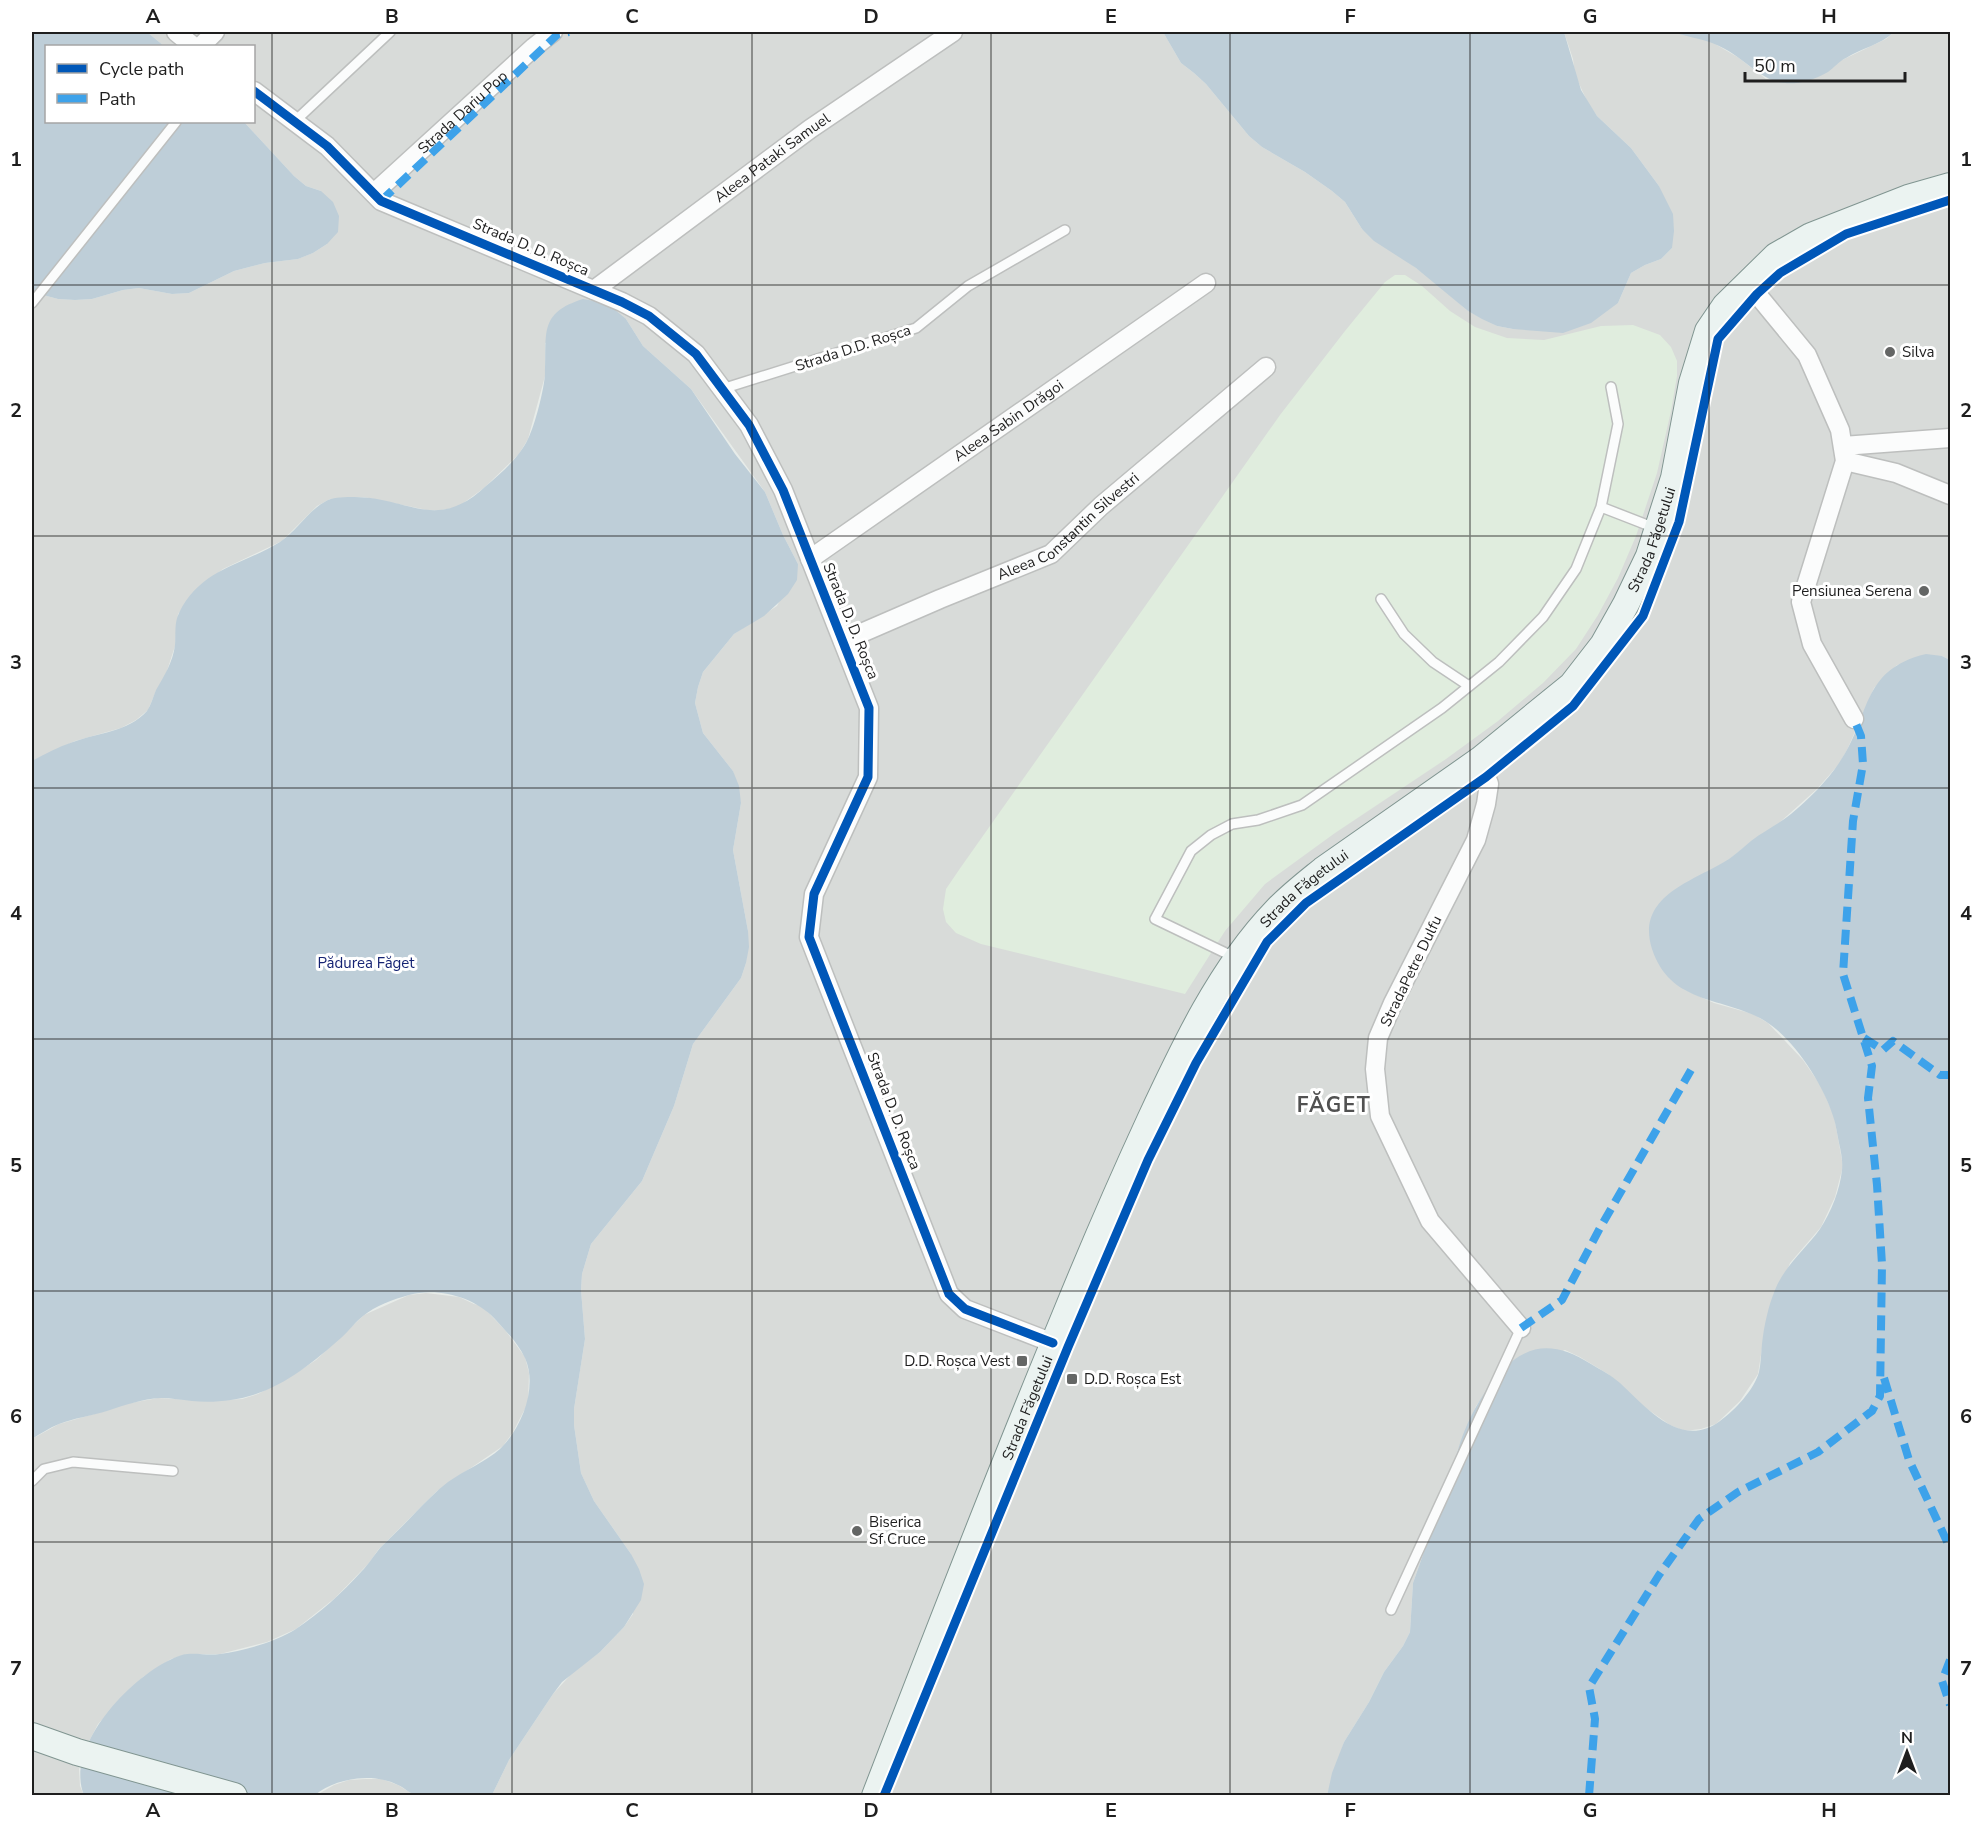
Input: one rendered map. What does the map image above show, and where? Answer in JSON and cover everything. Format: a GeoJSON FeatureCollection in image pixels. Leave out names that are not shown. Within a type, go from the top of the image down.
{"type":"FeatureCollection","features":[{"type":"Feature","properties":{"kind":"main road","name":"Strada Făgetului"},"geometry":{"type":"LineString","coordinates":[[875,1796],[994,1484],[1106,1217],[1177,1062],[1211,1001],[1238,959],[1276,911],[1300,889],[1323,870],[1480,760],[1572,685],[1603,645],[1649,556],[1674,478],[1692,383],[1708,331],[1725,306],[1747,282],[1776,256],[1811,236],[1908,198],[1950,186]]}},
{"type":"Feature","properties":{"kind":"main road"},"geometry":{"type":"LineString","coordinates":[[32,1736],[77,1752],[234,1796]]}},
{"type":"Feature","properties":{"kind":"street"},"geometry":{"type":"LineString","coordinates":[[176,32],[192,45]]}},
{"type":"Feature","properties":{"kind":"street"},"geometry":{"type":"LineString","coordinates":[[202,45],[215,32]]}},
{"type":"Feature","properties":{"kind":"street","name":"Strada Dariu Pop"},"geometry":{"type":"LineString","coordinates":[[374,193],[534,46],[554,32]]}},
{"type":"Feature","properties":{"kind":"street","name":"Aleea Pataki Samuel"},"geometry":{"type":"LineString","coordinates":[[594,290],[810,129],[953,32]]}},
{"type":"Feature","properties":{"kind":"street","name":"Strada D. D. Roșca"},"geometry":{"type":"LineString","coordinates":[[255,92],[327,146],[381,201],[594,290],[649,316],[696,354],[749,425],[778,481],[869,708],[868,777],[814,894],[809,937],[949,1294],[965,1309],[1053,1343]]}},
{"type":"Feature","properties":{"kind":"street"},"geometry":{"type":"LineString","coordinates":[[1747,282],[1807,356],[1840,430],[1844,454],[1801,602],[1812,644],[1854,719]]}},
{"type":"Feature","properties":{"kind":"street","name":"Aleea Sabin Drăgoi"},"geometry":{"type":"LineString","coordinates":[[810,559],[1206,283]]}},
{"type":"Feature","properties":{"kind":"street","name":"Aleea Constantin Silvestri"},"geometry":{"type":"LineString","coordinates":[[843,641],[940,598],[1051,555],[1101,506],[1266,367]]}},
{"type":"Feature","properties":{"kind":"street"},"geometry":{"type":"LineString","coordinates":[[1844,454],[1950,438]]}},
{"type":"Feature","properties":{"kind":"street"},"geometry":{"type":"LineString","coordinates":[[1844,454],[1950,495]]}},
{"type":"Feature","properties":{"kind":"street","name":"StradaPetre Dulfu"},"geometry":{"type":"LineString","coordinates":[[1480,760],[1488,784],[1486,804],[1476,840],[1393,1003],[1378,1038],[1375,1069],[1380,1116],[1430,1221],[1521,1328]]}},
{"type":"Feature","properties":{"kind":"lane"},"geometry":{"type":"LineString","coordinates":[[294,122],[390,32]]}},
{"type":"Feature","properties":{"kind":"lane"},"geometry":{"type":"LineString","coordinates":[[32,303],[175,123]]}},
{"type":"Feature","properties":{"kind":"lane","name":"Strada D.D. Roșca"},"geometry":{"type":"LineString","coordinates":[[723,389],[916,328],[968,286],[1065,230]]}},
{"type":"Feature","properties":{"kind":"lane"},"geometry":{"type":"LineString","coordinates":[[1238,959],[1155,919],[1191,851],[1211,835],[1232,824],[1258,820],[1302,805],[1442,708],[1499,662],[1543,617],[1576,569],[1601,507],[1618,424],[1611,387]]}},
{"type":"Feature","properties":{"kind":"lane"},"geometry":{"type":"LineString","coordinates":[[1601,507],[1658,529]]}},
{"type":"Feature","properties":{"kind":"lane"},"geometry":{"type":"LineString","coordinates":[[1382,599],[1404,634],[1432,662],[1469,686]]}},
{"type":"Feature","properties":{"kind":"lane"},"geometry":{"type":"LineString","coordinates":[[1391,1610],[1521,1328]]}},
{"type":"Feature","properties":{"kind":"lane"},"geometry":{"type":"LineString","coordinates":[[32,1481],[44,1469],[73,1462],[173,1471]]}},
{"type":"Feature","properties":{"kind":"shaded area"},"geometry":{"type":"Polygon","coordinates":[[[147,32],[1163,32],[1181,63],[1206,84],[1249,136],[1262,147],[1332,191],[1345,202],[1362,229],[1430,278],[1468,311],[1497,326],[1530,329],[1618,303],[1631,273],[1661,259],[1672,248],[1659,186],[1631,148],[1597,116],[1588,103],[1575,75],[1573,59],[1564,32],[1673,32],[1710,41],[1739,58],[1766,79],[1828,71],[1840,61],[1886,39],[1894,32],[1950,32],[1950,660],[1942,656],[1897,665],[1874,688],[1847,750],[1839,764],[1817,789],[1779,823],[1727,861],[1699,877],[1683,989],[1714,1003],[1753,1014],[1768,1023],[1803,1060],[1821,1086],[1834,1116],[1843,1166],[1835,1197],[1821,1227],[1790,1263],[1766,1323],[1758,1374],[1740,1401],[1716,1424],[1684,1431],[1670,1425],[1643,1406],[1608,1374],[1565,1350],[1495,1379],[1476,1406],[1457,1452],[1454,1467],[1413,1583],[1410,1632],[1344,1742],[1327,1795],[492,1795],[509,1760],[553,1694],[574,1671],[600,1652],[633,1614],[631,1554],[594,1501],[581,1473],[574,1409],[585,1339],[582,1274],[591,1244],[642,1181],[674,1106],[693,1044],[741,978],[746,963],[748,931],[733,850],[741,803],[733,771],[703,733],[695,703],[703,672],[734,634],[777,606],[798,564],[765,492],[691,389],[643,346],[626,319],[545,343],[545,376],[528,439],[519,454],[484,488],[458,507],[442,510],[427,510],[364,497],[330,499],[317,506],[282,541],[223,569],[197,589],[178,614],[175,646],[165,677],[148,710],[121,728],[75,741],[32,761],[32,292],[58,299],[75,300],[92,299],[139,288],[172,294],[189,293],[234,271],[265,263],[298,259],[327,244],[321,191],[306,186],[294,176],[245,123],[255,123],[255,45],[163,45],[147,32]]]}},
{"type":"Feature","properties":{"kind":"shaded area"},"geometry":{"type":"Polygon","coordinates":[[[1395,275],[1405,275],[1422,286],[1450,311],[1475,327],[1507,338],[1544,340],[1601,326],[1633,325],[1660,335],[1671,347],[1677,361],[1677,376],[1657,473],[1636,536],[1618,578],[1576,649],[1543,683],[1498,721],[1265,884],[1225,931],[1185,994],[981,944],[956,933],[946,922],[943,909],[946,889],[1280,415],[1385,282],[1395,275]]]}},
{"type":"Feature","properties":{"kind":"shaded area"},"geometry":{"type":"Polygon","coordinates":[[[426,1293],[459,1297],[482,1306],[505,1330],[525,1357],[529,1373],[528,1403],[503,1446],[437,1491],[378,1550],[369,1563],[335,1598],[296,1629],[267,1642],[220,1654],[187,1654],[171,1659],[143,1677],[98,1724],[83,1753],[79,1769],[80,1786],[84,1795],[32,1795],[32,1439],[59,1424],[125,1404],[158,1398],[208,1401],[242,1399],[258,1394],[316,1360],[364,1315],[409,1295],[426,1293]]]}},
{"type":"Feature","properties":{"kind":"shaded area"},"geometry":{"type":"Polygon","coordinates":[[[382,1779],[414,1795],[315,1796],[334,1785],[349,1780],[382,1779]]]}},
{"type":"Feature","properties":{"kind":"green space"},"geometry":{"type":"Polygon","coordinates":[[[32,32],[147,32],[163,45],[45,45],[45,123],[245,123],[294,176],[306,186],[321,191],[333,202],[339,216],[338,232],[327,244],[313,253],[298,259],[265,263],[234,271],[189,293],[172,294],[139,288],[92,299],[75,300],[58,299],[32,292],[32,32]]]}},
{"type":"Feature","properties":{"kind":"green space"},"geometry":{"type":"Polygon","coordinates":[[[1163,32],[1564,32],[1581,90],[1597,116],[1631,148],[1659,186],[1673,214],[1672,248],[1661,259],[1631,273],[1618,303],[1591,323],[1563,333],[1497,326],[1468,311],[1416,268],[1374,241],[1362,229],[1345,202],[1332,191],[1262,147],[1249,136],[1206,84],[1181,63],[1163,32]]]}},
{"type":"Feature","properties":{"kind":"green space"},"geometry":{"type":"Polygon","coordinates":[[[1673,32],[1894,32],[1883,40],[1843,59],[1823,75],[1807,81],[1782,83],[1763,75],[1719,46],[1673,32]]]}},
{"type":"Feature","properties":{"kind":"green space","name":"Pădurea Făget"},"geometry":{"type":"Polygon","coordinates":[[[583,299],[600,302],[614,309],[626,319],[643,346],[691,389],[735,454],[765,492],[798,564],[797,580],[788,594],[764,616],[734,634],[703,672],[695,703],[703,733],[733,771],[739,786],[741,803],[733,850],[748,931],[749,947],[746,963],[741,978],[693,1044],[674,1106],[642,1181],[591,1244],[582,1274],[585,1339],[574,1409],[581,1473],[594,1501],[639,1569],[644,1584],[641,1600],[624,1627],[600,1652],[562,1682],[509,1760],[492,1795],[415,1795],[388,1781],[366,1778],[333,1784],[315,1795],[84,1795],[80,1775],[84,1754],[94,1732],[126,1692],[164,1663],[182,1655],[210,1655],[239,1651],[288,1634],[314,1616],[346,1588],[381,1547],[439,1489],[500,1449],[521,1419],[529,1394],[530,1382],[529,1369],[522,1352],[507,1332],[486,1311],[466,1299],[455,1296],[432,1292],[420,1293],[391,1301],[368,1312],[311,1363],[265,1391],[223,1401],[199,1402],[161,1398],[140,1401],[65,1422],[32,1439],[32,761],[62,746],[122,728],[147,711],[170,663],[175,645],[177,617],[188,598],[199,586],[224,569],[280,542],[321,504],[334,498],[354,497],[373,498],[437,510],[452,508],[468,500],[486,486],[515,459],[531,433],[543,389],[546,336],[552,318],[558,311],[583,299]]]}},
{"type":"Feature","properties":{"kind":"green space"},"geometry":{"type":"Polygon","coordinates":[[[1926,654],[1942,656],[1950,660],[1950,1795],[1327,1796],[1332,1773],[1344,1742],[1410,1632],[1413,1583],[1465,1430],[1484,1394],[1510,1363],[1521,1355],[1543,1348],[1566,1352],[1613,1378],[1653,1414],[1678,1428],[1692,1431],[1706,1429],[1720,1421],[1738,1405],[1757,1379],[1765,1323],[1775,1290],[1790,1265],[1820,1229],[1837,1193],[1842,1163],[1836,1126],[1815,1077],[1797,1051],[1776,1029],[1749,1013],[1700,997],[1672,981],[1661,967],[1652,949],[1649,931],[1652,915],[1671,892],[1729,859],[1756,837],[1786,818],[1811,796],[1834,770],[1849,746],[1877,684],[1889,671],[1904,661],[1926,654]]]}},
{"type":"Feature","properties":{"kind":"marked path"},"geometry":{"type":"LineString","coordinates":[[381,201],[558,34],[569,32]]}},
{"type":"Feature","properties":{"kind":"marked path"},"geometry":{"type":"LineString","coordinates":[[1589,1796],[1595,1719],[1589,1687],[1659,1575],[1699,1519],[1738,1492],[1818,1452],[1872,1411],[1880,1396],[1882,1264],[1868,1098],[1872,1066],[1843,974],[1853,821],[1863,764],[1861,736],[1854,719]]}},
{"type":"Feature","properties":{"kind":"marked path"},"geometry":{"type":"LineString","coordinates":[[1864,1038],[1883,1050],[1893,1041],[1940,1075],[1950,1075]]}},
{"type":"Feature","properties":{"kind":"marked path"},"geometry":{"type":"LineString","coordinates":[[1521,1328],[1562,1300],[1600,1228],[1691,1070]]}},
{"type":"Feature","properties":{"kind":"marked path"},"geometry":{"type":"LineString","coordinates":[[1884,1378],[1909,1460],[1950,1548]]}},
{"type":"Feature","properties":{"kind":"marked path"},"geometry":{"type":"LineString","coordinates":[[1950,1660],[1942,1681],[1950,1705]]}},
{"type":"Feature","properties":{"kind":"cycle path"},"geometry":{"type":"LineString","coordinates":[[255,92],[327,146],[381,201],[622,302],[649,316],[696,354],[749,425],[783,490],[869,708],[868,777],[814,894],[809,937],[949,1294],[965,1309],[1053,1343]]}},
{"type":"Feature","properties":{"kind":"cycle path"},"geometry":{"type":"LineString","coordinates":[[884,1796],[1068,1347],[1148,1160],[1196,1063],[1267,942],[1306,903],[1486,777],[1573,706],[1643,616],[1679,522],[1718,339],[1757,294],[1780,273],[1846,234],[1950,200]]}},
{"type":"Feature","properties":{"kind":"place","name":"Silva"},"geometry":{"type":"Point","coordinates":[1890,352]}},
{"type":"Feature","properties":{"kind":"place","name":"Pensiunea Serena"},"geometry":{"type":"Point","coordinates":[1924,591]}},
{"type":"Feature","properties":{"kind":"place","name":"D.D. Roșca Vest"},"geometry":{"type":"Point","coordinates":[1022,1361]}},
{"type":"Feature","properties":{"kind":"place","name":"D.D. Roșca Est"},"geometry":{"type":"Point","coordinates":[1072,1379]}},
{"type":"Feature","properties":{"kind":"place","name":"Biserica Sf Cruce"},"geometry":{"type":"Point","coordinates":[857,1531]}},
{"type":"Feature","properties":{"kind":"district","name":"FĂGET"},"geometry":{"type":"Point","coordinates":[1334,1105]}}]}
